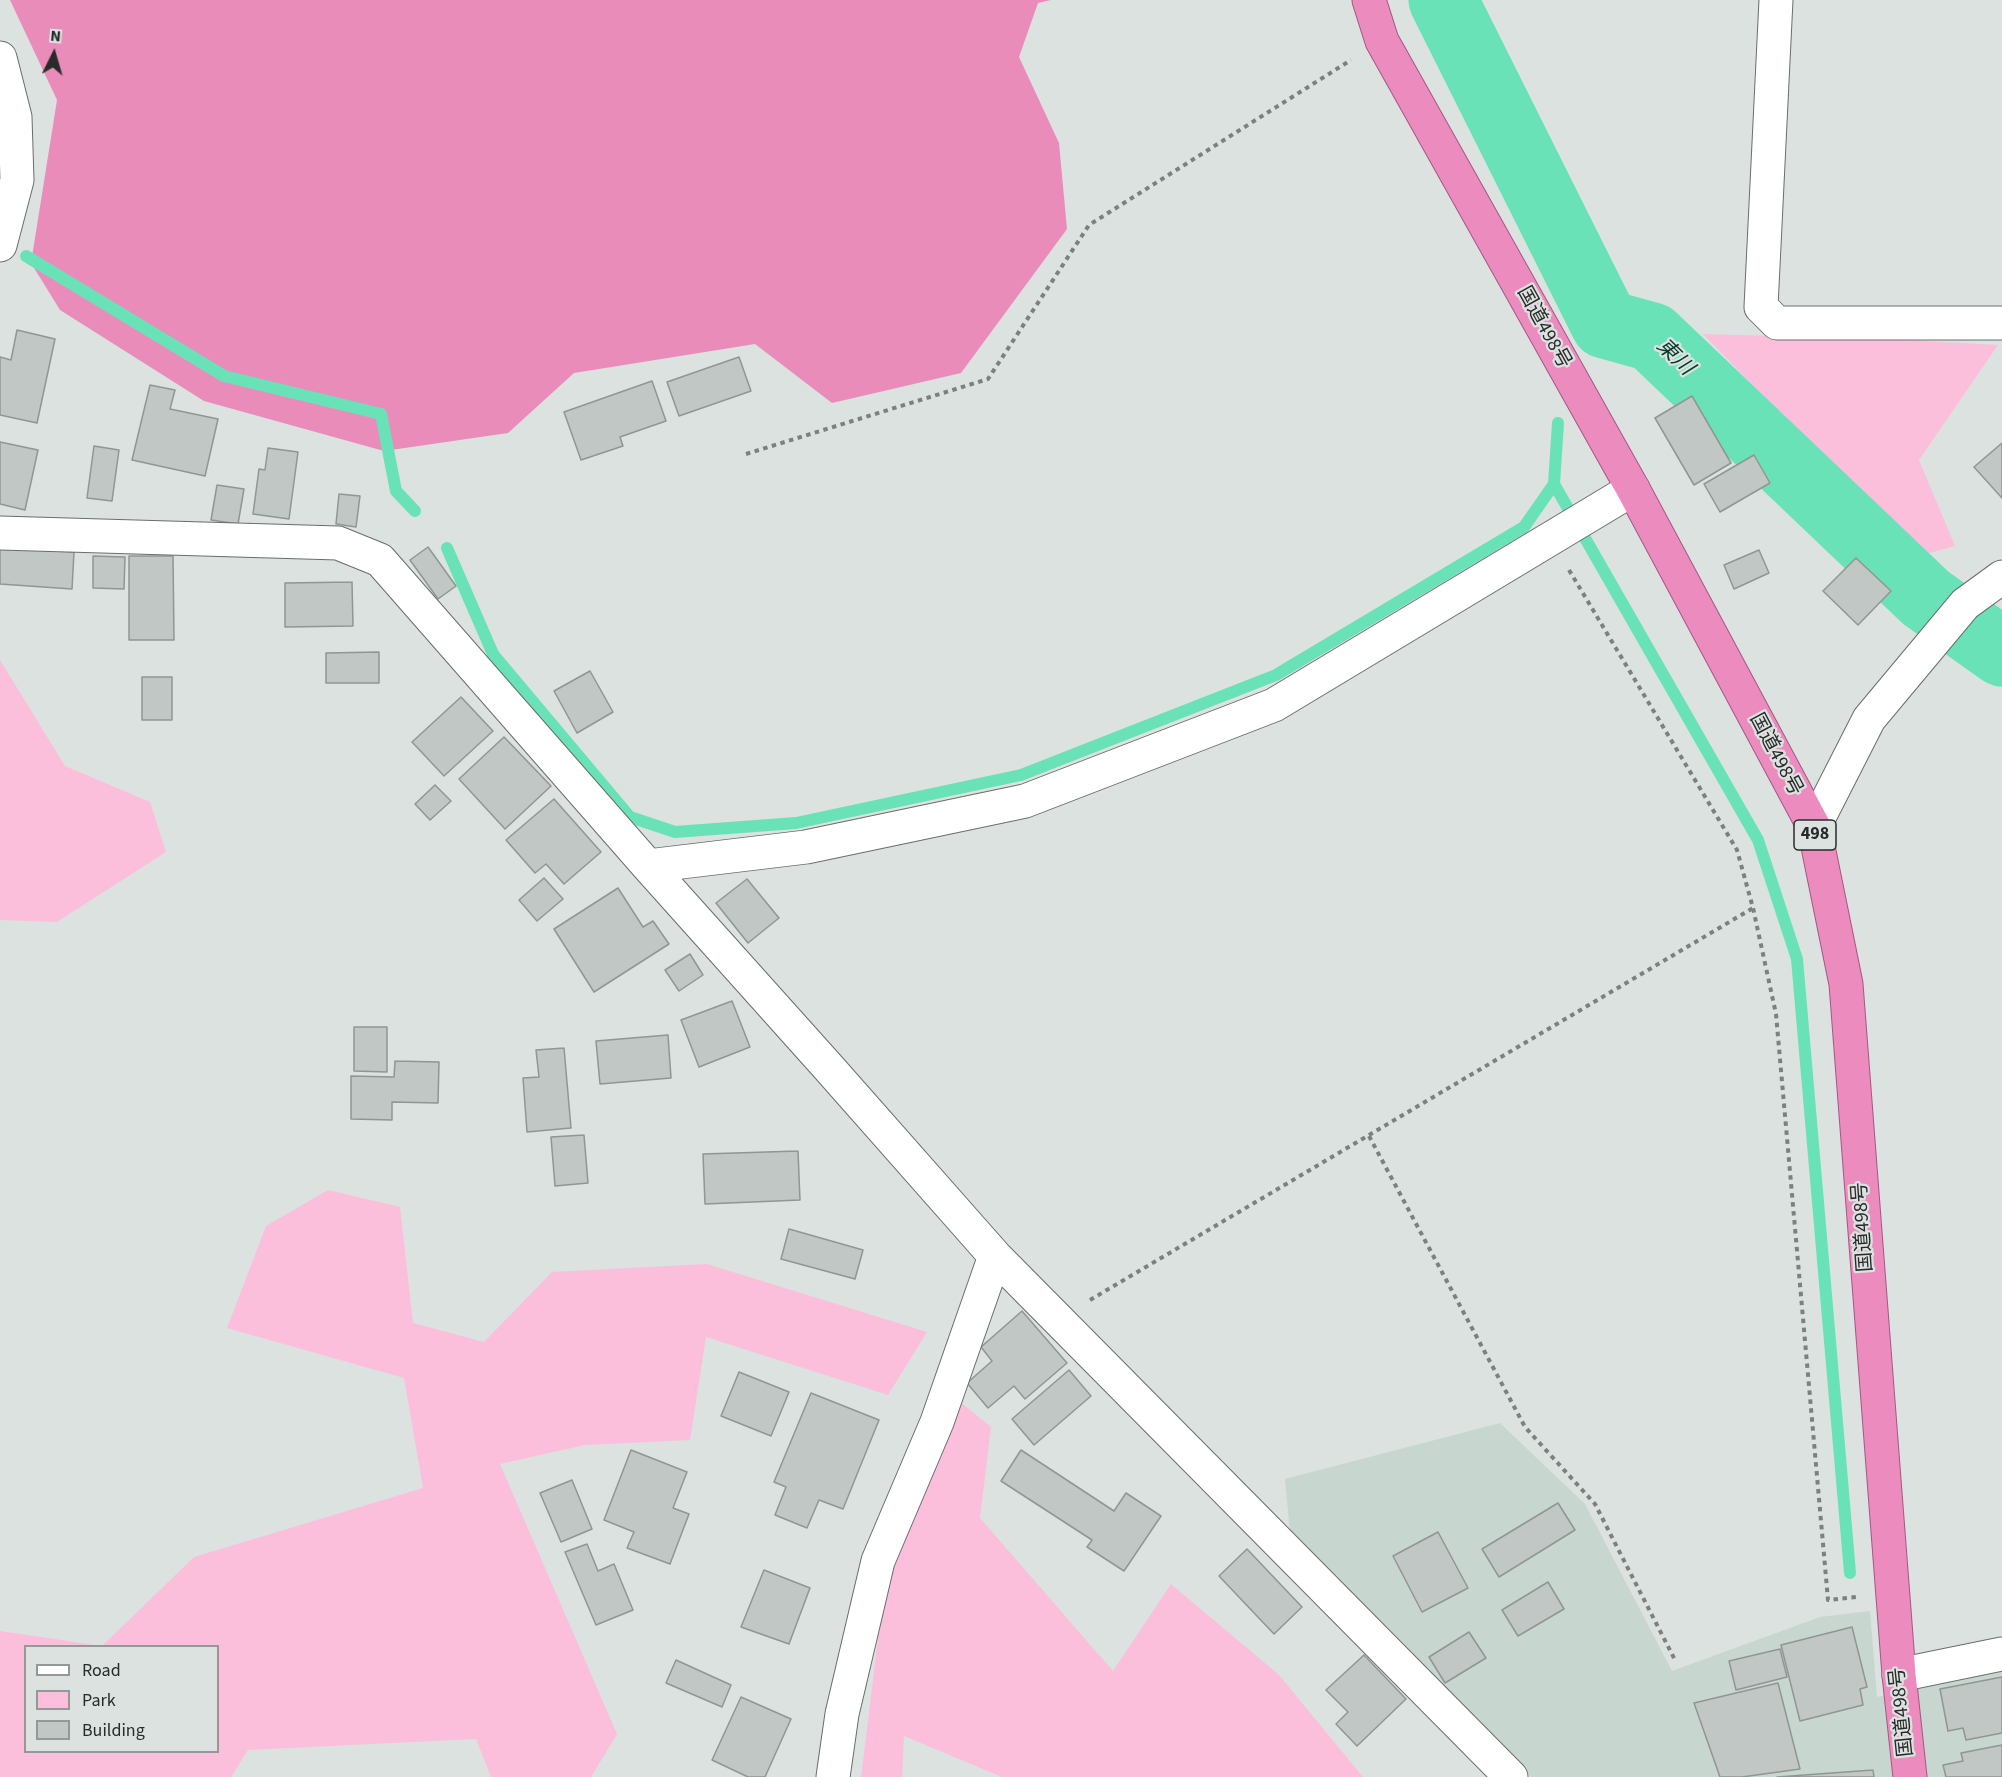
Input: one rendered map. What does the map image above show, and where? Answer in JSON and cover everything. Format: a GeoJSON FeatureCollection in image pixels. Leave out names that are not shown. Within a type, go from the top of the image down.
{"type":"FeatureCollection","features":[{"type":"Feature","properties":{"kind":"highway","name":"国道498号"},"geometry":{"type":"LineString","coordinates":[[1369,0],[1382,41],[1633,489],[1814,827],[1846,984],[1899,1675],[1910,1777]]}},
{"type":"Feature","properties":{"kind":"street"},"geometry":{"type":"LineString","coordinates":[[1776,0],[1761,307],[1777,323],[2002,323]]}},
{"type":"Feature","properties":{"kind":"street"},"geometry":{"type":"LineString","coordinates":[[0,58],[15,117],[17,180],[0,245]]}},
{"type":"Feature","properties":{"kind":"street"},"geometry":{"type":"LineString","coordinates":[[648,866],[806,847],[1025,801],[1274,705],[1633,489]]}},
{"type":"Feature","properties":{"kind":"street"},"geometry":{"type":"LineString","coordinates":[[0,533],[338,543],[380,560],[995,1256],[1510,1777]]}},
{"type":"Feature","properties":{"kind":"street"},"geometry":{"type":"LineString","coordinates":[[1814,827],[1869,719],[1965,604],[2002,577]]}},
{"type":"Feature","properties":{"kind":"street"},"geometry":{"type":"LineString","coordinates":[[832,1777],[842,1714],[878,1561],[937,1422],[995,1256]]}},
{"type":"Feature","properties":{"kind":"street"},"geometry":{"type":"LineString","coordinates":[[1899,1675],[2002,1654]]}},
{"type":"Feature","properties":{"kind":"path"},"geometry":{"type":"LineString","coordinates":[[746,454],[988,379],[1089,225],[1382,41]]}},
{"type":"Feature","properties":{"kind":"path"},"geometry":{"type":"LineString","coordinates":[[1551,539],[1737,850],[1754,908],[1776,1014],[1828,1600],[1893,1592]]}},
{"type":"Feature","properties":{"kind":"path"},"geometry":{"type":"LineString","coordinates":[[1059,1319],[1754,908]]}},
{"type":"Feature","properties":{"kind":"path"},"geometry":{"type":"LineString","coordinates":[[1369,1136],[1525,1427],[1595,1504],[1676,1662]]}},
{"type":"Feature","properties":{"kind":"shaded area"},"geometry":{"type":"Polygon","coordinates":[[[10,0],[1051,0],[1038,3],[1019,57],[1059,143],[1067,229],[961,373],[832,403],[755,344],[574,373],[508,433],[384,451],[204,401],[60,310],[31,263],[57,100],[10,0]]]}},
{"type":"Feature","properties":{"kind":"shaded area"},"geometry":{"type":"Polygon","coordinates":[[[1500,1423],[1585,1504],[1672,1671],[1820,1617],[1870,1611],[1877,1697],[2002,1666],[2002,1777],[1531,1777],[1290,1533],[1285,1479],[1500,1423]]]}},
{"type":"Feature","properties":{"kind":"green space"},"geometry":{"type":"Polygon","coordinates":[[[1703,334],[1888,339],[1998,345],[1919,460],[1955,546],[1922,555],[1859,495],[1703,334]]]}},
{"type":"Feature","properties":{"kind":"green space"},"geometry":{"type":"Polygon","coordinates":[[[0,660],[65,766],[150,802],[166,852],[57,922],[0,920],[0,660]]]}},
{"type":"Feature","properties":{"kind":"green space"},"geometry":{"type":"Polygon","coordinates":[[[328,1190],[400,1207],[413,1323],[484,1342],[552,1272],[707,1264],[927,1332],[888,1395],[706,1337],[690,1440],[585,1445],[500,1464],[617,1734],[591,1777],[491,1777],[476,1739],[248,1750],[231,1777],[0,1777],[0,1631],[95,1645],[24,1645],[24,1753],[219,1753],[219,1645],[103,1645],[194,1557],[423,1488],[404,1378],[227,1328],[266,1226],[328,1190]]]}},
{"type":"Feature","properties":{"kind":"green space"},"geometry":{"type":"Polygon","coordinates":[[[959,1401],[991,1427],[980,1518],[1113,1671],[1171,1584],[1279,1675],[1363,1777],[1002,1777],[904,1736],[902,1777],[861,1777],[886,1574],[959,1401]]]}},
{"type":"Feature","properties":{"kind":"building"},"geometry":{"type":"Polygon","coordinates":[[[17,330],[55,339],[37,423],[0,415],[0,357],[11,360],[17,330]]]}},
{"type":"Feature","properties":{"kind":"building"},"geometry":{"type":"Polygon","coordinates":[[[739,357],[751,391],[679,416],[667,382],[739,357]]]}},
{"type":"Feature","properties":{"kind":"building"},"geometry":{"type":"Polygon","coordinates":[[[652,381],[666,421],[620,437],[623,446],[581,460],[564,412],[652,381]]]}},
{"type":"Feature","properties":{"kind":"building"},"geometry":{"type":"Polygon","coordinates":[[[150,385],[175,390],[170,409],[218,419],[205,476],[132,460],[150,385]]]}},
{"type":"Feature","properties":{"kind":"building"},"geometry":{"type":"Polygon","coordinates":[[[1692,396],[1731,463],[1694,485],[1655,418],[1692,396]]]}},
{"type":"Feature","properties":{"kind":"building"},"geometry":{"type":"Polygon","coordinates":[[[0,442],[38,450],[25,510],[0,504],[0,442]]]}},
{"type":"Feature","properties":{"kind":"building"},"geometry":{"type":"Polygon","coordinates":[[[2002,443],[2002,498],[1974,467],[2002,443]]]}},
{"type":"Feature","properties":{"kind":"building"},"geometry":{"type":"Polygon","coordinates":[[[94,446],[119,450],[112,501],[87,498],[94,446]]]}},
{"type":"Feature","properties":{"kind":"building"},"geometry":{"type":"Polygon","coordinates":[[[268,448],[298,452],[289,519],[253,514],[259,469],[265,470],[268,448]]]}},
{"type":"Feature","properties":{"kind":"building"},"geometry":{"type":"Polygon","coordinates":[[[1754,455],[1770,483],[1720,512],[1704,484],[1754,455]]]}},
{"type":"Feature","properties":{"kind":"building"},"geometry":{"type":"Polygon","coordinates":[[[217,485],[244,489],[238,524],[211,520],[217,485]]]}},
{"type":"Feature","properties":{"kind":"building"},"geometry":{"type":"Polygon","coordinates":[[[339,494],[360,496],[356,527],[336,524],[339,494]]]}},
{"type":"Feature","properties":{"kind":"building"},"geometry":{"type":"Polygon","coordinates":[[[428,547],[456,586],[438,599],[410,560],[428,547]]]}},
{"type":"Feature","properties":{"kind":"building"},"geometry":{"type":"Polygon","coordinates":[[[0,548],[74,552],[72,589],[0,584],[0,548]]]}},
{"type":"Feature","properties":{"kind":"building"},"geometry":{"type":"Polygon","coordinates":[[[1759,550],[1769,573],[1734,589],[1724,565],[1759,550]]]}},
{"type":"Feature","properties":{"kind":"building"},"geometry":{"type":"Polygon","coordinates":[[[93,556],[125,557],[124,589],[93,588],[93,556]]]}},
{"type":"Feature","properties":{"kind":"building"},"geometry":{"type":"Polygon","coordinates":[[[129,556],[173,556],[174,640],[129,640],[129,556]]]}},
{"type":"Feature","properties":{"kind":"building"},"geometry":{"type":"Polygon","coordinates":[[[1856,558],[1891,591],[1858,625],[1823,591],[1856,558]]]}},
{"type":"Feature","properties":{"kind":"building"},"geometry":{"type":"Polygon","coordinates":[[[352,582],[353,626],[285,627],[285,583],[352,582]]]}},
{"type":"Feature","properties":{"kind":"building"},"geometry":{"type":"Polygon","coordinates":[[[379,652],[379,683],[326,683],[326,653],[379,652]]]}},
{"type":"Feature","properties":{"kind":"building"},"geometry":{"type":"Polygon","coordinates":[[[590,671],[613,712],[577,733],[554,691],[590,671]]]}},
{"type":"Feature","properties":{"kind":"building"},"geometry":{"type":"Polygon","coordinates":[[[142,677],[172,677],[172,720],[142,720],[142,677]]]}},
{"type":"Feature","properties":{"kind":"building"},"geometry":{"type":"Polygon","coordinates":[[[461,697],[493,731],[444,776],[412,742],[461,697]]]}},
{"type":"Feature","properties":{"kind":"building"},"geometry":{"type":"Polygon","coordinates":[[[504,737],[551,786],[505,829],[459,779],[504,737]]]}},
{"type":"Feature","properties":{"kind":"building"},"geometry":{"type":"Polygon","coordinates":[[[435,785],[451,801],[430,820],[415,804],[435,785]]]}},
{"type":"Feature","properties":{"kind":"building"},"geometry":{"type":"Polygon","coordinates":[[[554,799],[601,852],[564,884],[546,864],[535,873],[506,840],[554,799]]]}},
{"type":"Feature","properties":{"kind":"building"},"geometry":{"type":"Polygon","coordinates":[[[544,878],[563,899],[537,921],[519,900],[544,878]]]}},
{"type":"Feature","properties":{"kind":"building"},"geometry":{"type":"Polygon","coordinates":[[[747,879],[779,918],[748,943],[716,903],[747,879]]]}},
{"type":"Feature","properties":{"kind":"building"},"geometry":{"type":"Polygon","coordinates":[[[618,888],[643,927],[653,921],[669,944],[594,992],[554,929],[618,888]]]}},
{"type":"Feature","properties":{"kind":"building"},"geometry":{"type":"Polygon","coordinates":[[[690,954],[703,975],[679,991],[665,970],[690,954]]]}},
{"type":"Feature","properties":{"kind":"building"},"geometry":{"type":"Polygon","coordinates":[[[732,1001],[750,1047],[699,1067],[681,1020],[732,1001]]]}},
{"type":"Feature","properties":{"kind":"building"},"geometry":{"type":"Polygon","coordinates":[[[354,1027],[387,1027],[387,1072],[354,1071],[354,1027]]]}},
{"type":"Feature","properties":{"kind":"building"},"geometry":{"type":"Polygon","coordinates":[[[668,1035],[671,1078],[600,1084],[596,1041],[668,1035]]]}},
{"type":"Feature","properties":{"kind":"building"},"geometry":{"type":"Polygon","coordinates":[[[564,1048],[571,1128],[527,1132],[523,1078],[539,1077],[536,1050],[564,1048]]]}},
{"type":"Feature","properties":{"kind":"building"},"geometry":{"type":"Polygon","coordinates":[[[395,1061],[439,1062],[438,1103],[392,1102],[392,1120],[351,1119],[351,1076],[394,1077],[395,1061]]]}},
{"type":"Feature","properties":{"kind":"building"},"geometry":{"type":"Polygon","coordinates":[[[584,1135],[588,1183],[555,1186],[551,1137],[584,1135]]]}},
{"type":"Feature","properties":{"kind":"building"},"geometry":{"type":"Polygon","coordinates":[[[798,1151],[800,1200],[705,1204],[703,1154],[798,1151]]]}},
{"type":"Feature","properties":{"kind":"building"},"geometry":{"type":"Polygon","coordinates":[[[789,1229],[863,1250],[855,1279],[781,1259],[789,1229]]]}},
{"type":"Feature","properties":{"kind":"building"},"geometry":{"type":"Polygon","coordinates":[[[1022,1311],[1067,1363],[1025,1399],[1014,1386],[988,1408],[967,1383],[992,1361],[981,1347],[1022,1311]]]}},
{"type":"Feature","properties":{"kind":"building"},"geometry":{"type":"Polygon","coordinates":[[[1069,1370],[1091,1396],[1034,1445],[1012,1419],[1069,1370]]]}},
{"type":"Feature","properties":{"kind":"building"},"geometry":{"type":"Polygon","coordinates":[[[739,1372],[789,1392],[771,1436],[721,1416],[739,1372]]]}},
{"type":"Feature","properties":{"kind":"building"},"geometry":{"type":"Polygon","coordinates":[[[811,1393],[879,1420],[843,1509],[819,1500],[807,1528],[775,1515],[786,1487],[774,1482],[811,1393]]]}},
{"type":"Feature","properties":{"kind":"building"},"geometry":{"type":"Polygon","coordinates":[[[631,1450],[687,1472],[673,1508],[689,1514],[670,1564],[627,1548],[634,1532],[604,1520],[631,1450]]]}},
{"type":"Feature","properties":{"kind":"building"},"geometry":{"type":"Polygon","coordinates":[[[1021,1450],[1114,1511],[1126,1493],[1161,1516],[1124,1571],[1087,1547],[1092,1540],[1001,1481],[1021,1450]]]}},
{"type":"Feature","properties":{"kind":"building"},"geometry":{"type":"Polygon","coordinates":[[[572,1480],[592,1529],[561,1542],[540,1493],[572,1480]]]}},
{"type":"Feature","properties":{"kind":"building"},"geometry":{"type":"Polygon","coordinates":[[[1558,1503],[1575,1530],[1499,1577],[1482,1549],[1558,1503]]]}},
{"type":"Feature","properties":{"kind":"building"},"geometry":{"type":"Polygon","coordinates":[[[1438,1532],[1468,1588],[1422,1612],[1393,1556],[1438,1532]]]}},
{"type":"Feature","properties":{"kind":"building"},"geometry":{"type":"Polygon","coordinates":[[[587,1544],[598,1571],[614,1564],[633,1610],[596,1625],[565,1552],[587,1544]]]}},
{"type":"Feature","properties":{"kind":"building"},"geometry":{"type":"Polygon","coordinates":[[[1247,1549],[1302,1607],[1274,1634],[1219,1576],[1247,1549]]]}},
{"type":"Feature","properties":{"kind":"building"},"geometry":{"type":"Polygon","coordinates":[[[764,1570],[810,1588],[789,1644],[741,1627],[764,1570]]]}},
{"type":"Feature","properties":{"kind":"building"},"geometry":{"type":"Polygon","coordinates":[[[1548,1582],[1564,1609],[1518,1636],[1502,1610],[1548,1582]]]}},
{"type":"Feature","properties":{"kind":"building"},"geometry":{"type":"Polygon","coordinates":[[[1852,1627],[1867,1687],[1860,1689],[1863,1705],[1800,1721],[1781,1645],[1852,1627]]]}},
{"type":"Feature","properties":{"kind":"building"},"geometry":{"type":"Polygon","coordinates":[[[1469,1632],[1486,1658],[1445,1683],[1429,1657],[1469,1632]]]}},
{"type":"Feature","properties":{"kind":"building"},"geometry":{"type":"Polygon","coordinates":[[[1780,1649],[1787,1677],[1736,1690],[1729,1661],[1780,1649]]]}},
{"type":"Feature","properties":{"kind":"building"},"geometry":{"type":"Polygon","coordinates":[[[1364,1655],[1406,1699],[1357,1746],[1336,1724],[1348,1712],[1326,1690],[1364,1655]]]}},
{"type":"Feature","properties":{"kind":"building"},"geometry":{"type":"Polygon","coordinates":[[[676,1660],[731,1685],[722,1707],[666,1683],[676,1660]]]}},
{"type":"Feature","properties":{"kind":"building"},"geometry":{"type":"Polygon","coordinates":[[[2002,1677],[2002,1733],[1966,1740],[1963,1728],[1948,1731],[1940,1689],[2002,1677]]]}},
{"type":"Feature","properties":{"kind":"building"},"geometry":{"type":"Polygon","coordinates":[[[1778,1683],[1800,1769],[1742,1777],[1720,1777],[1694,1703],[1778,1683]]]}},
{"type":"Feature","properties":{"kind":"building"},"geometry":{"type":"Polygon","coordinates":[[[741,1697],[791,1719],[765,1777],[748,1777],[712,1760],[741,1697]]]}},
{"type":"Feature","properties":{"kind":"building"},"geometry":{"type":"Polygon","coordinates":[[[2002,1745],[2002,1777],[1946,1777],[1943,1765],[1963,1761],[1961,1753],[2002,1745]]]}},
{"type":"Feature","properties":{"kind":"building"},"geometry":{"type":"Polygon","coordinates":[[[1873,1770],[1874,1777],[1777,1777],[1873,1770]]]}},
{"type":"Feature","properties":{"kind":"waterway","name":"東川"},"geometry":{"type":"LineString","coordinates":[[1443,0],[1605,324],[1652,337],[1926,598],[2002,652]]}},
{"type":"Feature","properties":{"kind":"waterway"},"geometry":{"type":"LineString","coordinates":[[26,256],[224,376],[381,414],[396,491],[415,511]]}},
{"type":"Feature","properties":{"kind":"waterway"},"geometry":{"type":"LineString","coordinates":[[447,548],[493,654],[630,817],[675,832],[796,823],[1021,775],[1276,675],[1524,527],[1554,484],[1558,423]]}},
{"type":"Feature","properties":{"kind":"waterway"},"geometry":{"type":"LineString","coordinates":[[1554,484],[1758,840],[1797,959],[1850,1573]]}}]}
